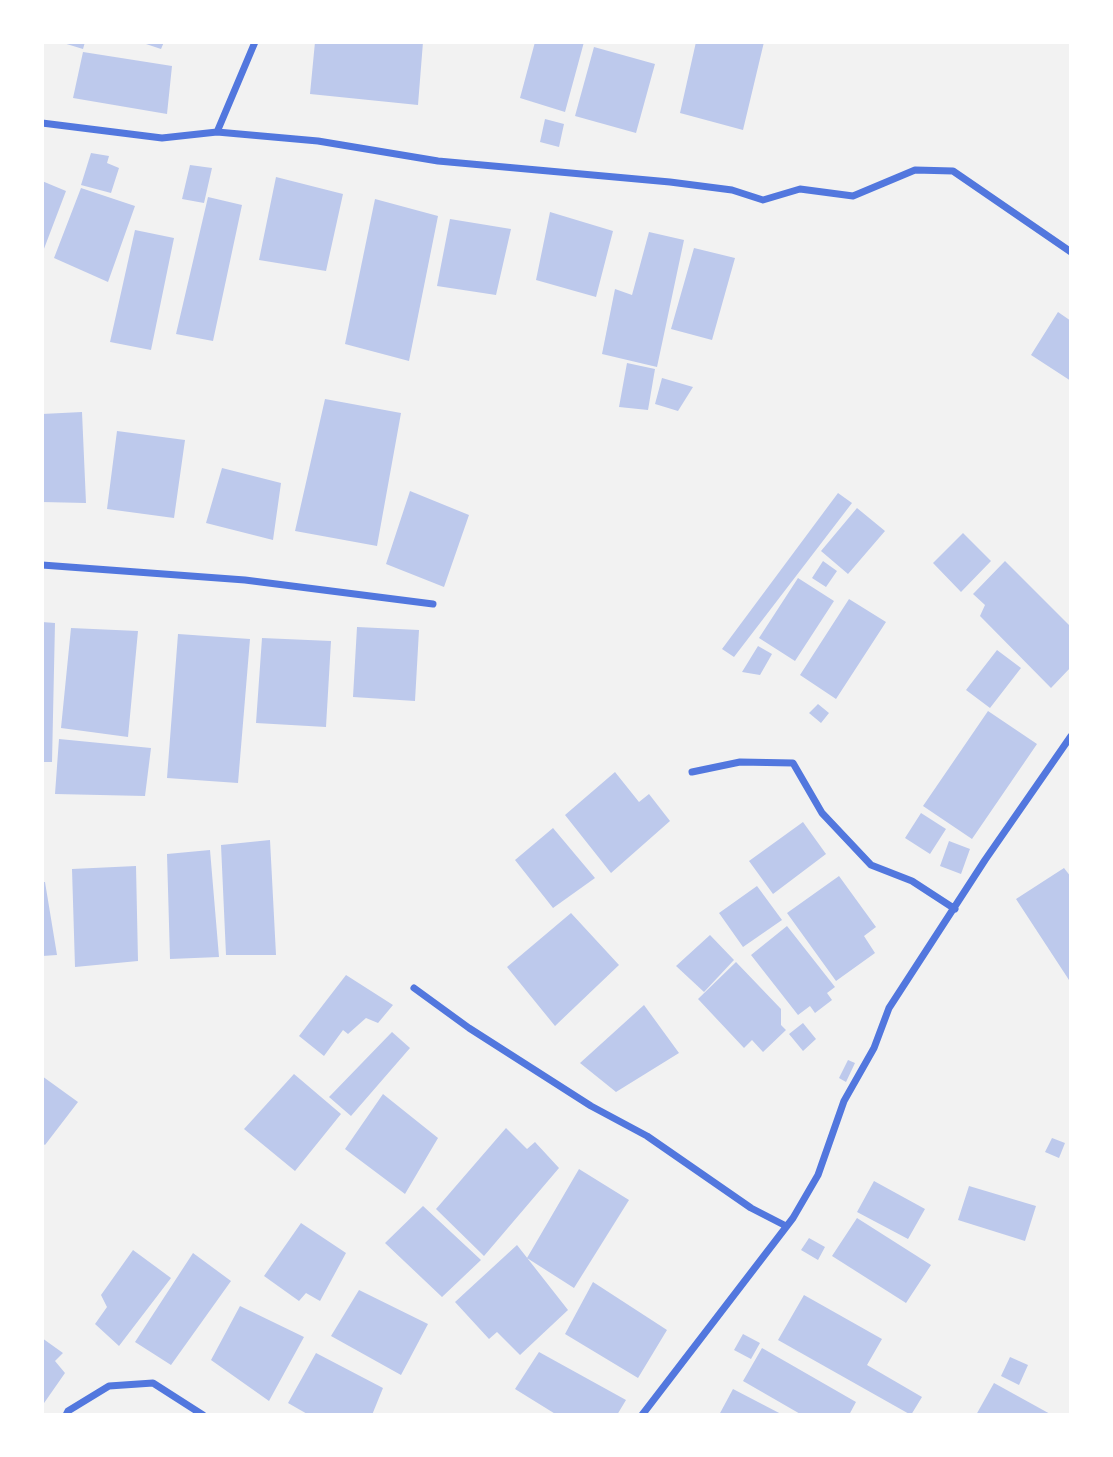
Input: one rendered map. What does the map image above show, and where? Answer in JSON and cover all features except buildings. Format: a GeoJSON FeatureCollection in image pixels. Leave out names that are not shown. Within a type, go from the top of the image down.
{"type":"FeatureCollection","features":[{"type":"Feature","properties":{"kind":"street"},"geometry":{"type":"LineString","coordinates":[[217,132],[252,56],[255,42]]}},
{"type":"Feature","properties":{"kind":"street"},"geometry":{"type":"LineString","coordinates":[[42,123],[162,138],[217,132],[318,141],[438,161],[732,190],[763,200],[800,189],[853,195],[915,170],[953,171],[1071,252]]}},
{"type":"Feature","properties":{"kind":"street"},"geometry":{"type":"LineString","coordinates":[[42,565],[245,580],[433,604]]}},
{"type":"Feature","properties":{"kind":"street"},"geometry":{"type":"LineString","coordinates":[[642,1415],[786,1226],[818,1175],[844,1101],[874,1048],[890,1008],[1071,736]]}},
{"type":"Feature","properties":{"kind":"street"},"geometry":{"type":"LineString","coordinates":[[692,772],[740,762],[793,764],[822,813],[871,865],[912,881],[955,909]]}},
{"type":"Feature","properties":{"kind":"street"},"geometry":{"type":"LineString","coordinates":[[414,988],[469,1028],[591,1106],[648,1136],[751,1208],[786,1226]]}},
{"type":"Feature","properties":{"kind":"street"},"geometry":{"type":"LineString","coordinates":[[66,1415],[68,1411],[109,1387],[153,1383],[203,1415]]}}]}
